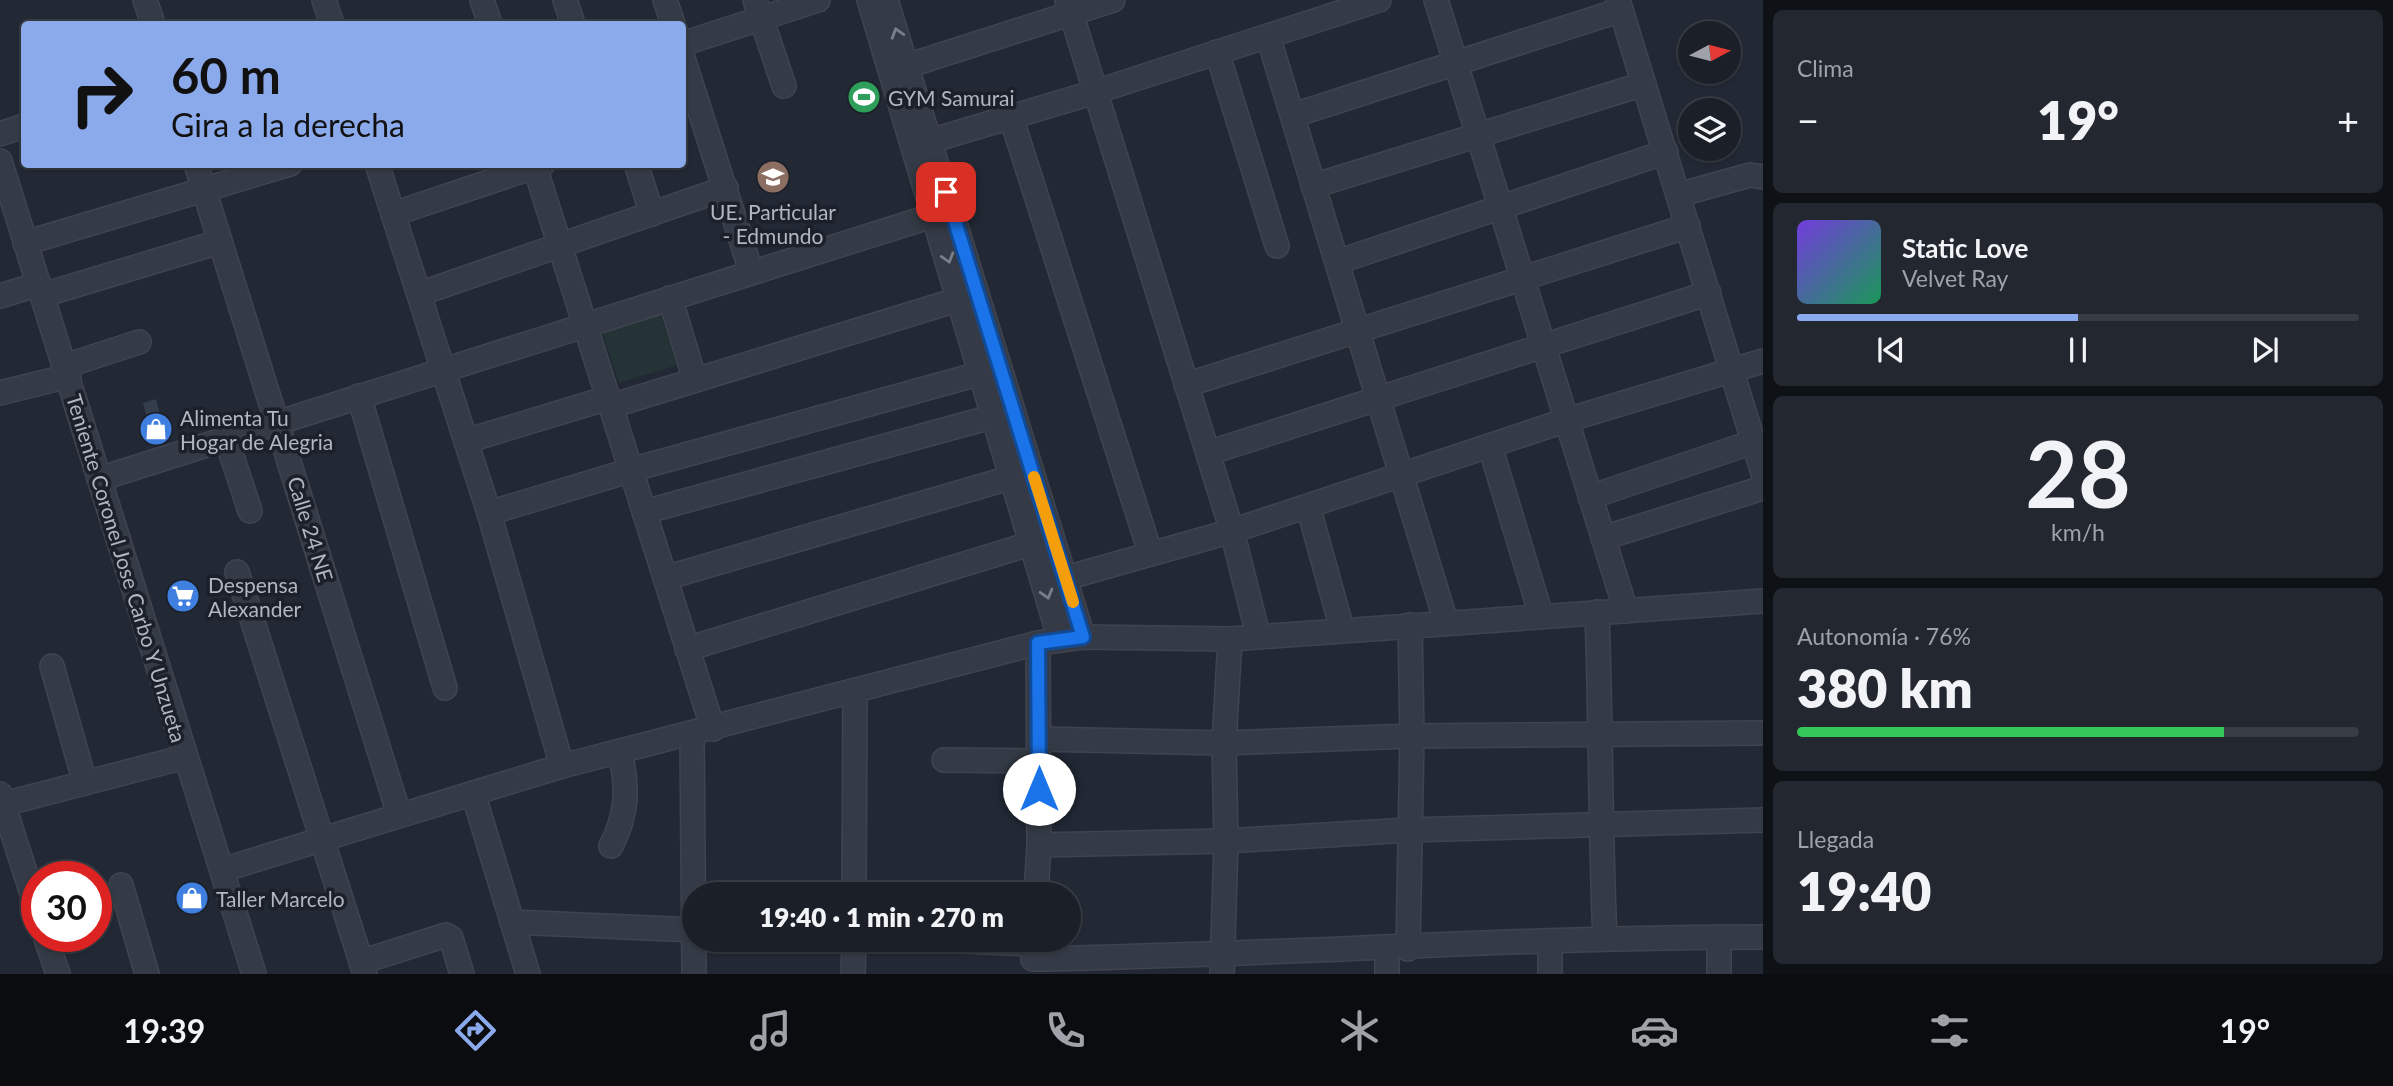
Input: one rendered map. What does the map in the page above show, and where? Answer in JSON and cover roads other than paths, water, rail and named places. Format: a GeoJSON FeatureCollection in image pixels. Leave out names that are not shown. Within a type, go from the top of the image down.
{"type":"FeatureCollection","features":[{"type":"Feature","properties":{"kind":"street"},"geometry":{"type":"LineString","coordinates":[[145,0],[152,21]]}},
{"type":"Feature","properties":{"kind":"street"},"geometry":{"type":"LineString","coordinates":[[324,0],[328,21]]}},
{"type":"Feature","properties":{"kind":"street"},"geometry":{"type":"LineString","coordinates":[[565,0],[572,21]]}},
{"type":"Feature","properties":{"kind":"street"},"geometry":{"type":"LineString","coordinates":[[665,0],[672,21]]}},
{"type":"Feature","properties":{"kind":"street"},"geometry":{"type":"LineString","coordinates":[[686,42],[758,9],[818,0]]}},
{"type":"Feature","properties":{"kind":"street"},"geometry":{"type":"LineString","coordinates":[[907,66],[1069,6],[1113,0]]}},
{"type":"Feature","properties":{"kind":"street"},"geometry":{"type":"LineString","coordinates":[[930,141],[1096,92],[1268,36],[1313,10],[1379,0]]}},
{"type":"Feature","properties":{"kind":"street"},"geometry":{"type":"LineString","coordinates":[[1436,0],[1626,611]]}},
{"type":"Feature","properties":{"kind":"street"},"geometry":{"type":"LineString","coordinates":[[886,1],[1083,637]]}},
{"type":"Feature","properties":{"kind":"street"},"geometry":{"type":"LineString","coordinates":[[886,1],[935,215],[1033,543],[1049,642],[1039,750],[1037,882]]}},
{"type":"Feature","properties":{"kind":"street"},"geometry":{"type":"LineString","coordinates":[[1294,115],[1455,65],[1619,5],[1763,473]]}},
{"type":"Feature","properties":{"kind":"street"},"geometry":{"type":"LineString","coordinates":[[1069,6],[1232,531],[1258,635]]}},
{"type":"Feature","properties":{"kind":"street"},"geometry":{"type":"LineString","coordinates":[[758,9],[784,86]]}},
{"type":"Feature","properties":{"kind":"street"},"geometry":{"type":"LineString","coordinates":[[1268,36],[1446,622]]}},
{"type":"Feature","properties":{"kind":"street"},"geometry":{"type":"LineString","coordinates":[[1217,52],[1277,246]]}},
{"type":"Feature","properties":{"kind":"street"},"geometry":{"type":"LineString","coordinates":[[686,67],[751,271]]}},
{"type":"Feature","properties":{"kind":"street"},"geometry":{"type":"LineString","coordinates":[[1313,186],[1644,84]]}},
{"type":"Feature","properties":{"kind":"street"},"geometry":{"type":"LineString","coordinates":[[1012,117],[1150,552]]}},
{"type":"Feature","properties":{"kind":"street"},"geometry":{"type":"LineString","coordinates":[[0,134],[21,127]]}},
{"type":"Feature","properties":{"kind":"street"},"geometry":{"type":"LineString","coordinates":[[1337,262],[1665,152]]}},
{"type":"Feature","properties":{"kind":"street","name":"Teniente Coronel Jose Carbo Y Unzueta"},"geometry":{"type":"LineString","coordinates":[[0,161],[254,974]]}},
{"type":"Feature","properties":{"kind":"street","name":"Calle 24 NE"},"geometry":{"type":"LineString","coordinates":[[197,168],[399,814]]}},
{"type":"Feature","properties":{"kind":"street"},"geometry":{"type":"LineString","coordinates":[[25,243],[277,168]]}},
{"type":"Feature","properties":{"kind":"street"},"geometry":{"type":"LineString","coordinates":[[378,168],[489,513],[562,766]]}},
{"type":"Feature","properties":{"kind":"street"},"geometry":{"type":"LineString","coordinates":[[393,214],[528,168]]}},
{"type":"Feature","properties":{"kind":"street"},"geometry":{"type":"LineString","coordinates":[[538,168],[687,649],[702,732],[697,882]]}},
{"type":"Feature","properties":{"kind":"street"},"geometry":{"type":"LineString","coordinates":[[637,168],[652,214]]}},
{"type":"Feature","properties":{"kind":"street"},"geometry":{"type":"LineString","coordinates":[[1678,195],[1750,175],[1763,177]]}},
{"type":"Feature","properties":{"kind":"street"},"geometry":{"type":"LineString","coordinates":[[419,295],[726,188]]}},
{"type":"Feature","properties":{"kind":"street"},"geometry":{"type":"LineString","coordinates":[[99,479],[935,215]]}},
{"type":"Feature","properties":{"kind":"street"},"geometry":{"type":"LineString","coordinates":[[1186,384],[1688,226]]}},
{"type":"Feature","properties":{"kind":"street"},"geometry":{"type":"LineString","coordinates":[[0,296],[41,289],[219,242]]}},
{"type":"Feature","properties":{"kind":"street"},"geometry":{"type":"LineString","coordinates":[[1208,453],[1709,293]]}},
{"type":"Feature","properties":{"kind":"street"},"geometry":{"type":"LineString","coordinates":[[670,298],[695,380]]}},
{"type":"Feature","properties":{"kind":"street"},"geometry":{"type":"LineString","coordinates":[[466,442],[695,380],[960,299]]}},
{"type":"Feature","properties":{"kind":"street"},"geometry":{"type":"LineString","coordinates":[[0,393],[67,371],[139,342]]}},
{"type":"Feature","properties":{"kind":"street"},"geometry":{"type":"LineString","coordinates":[[1066,578],[1150,552],[1232,531],[1567,420],[1763,361]]}},
{"type":"Feature","properties":{"kind":"street"},"geometry":{"type":"LineString","coordinates":[[489,513],[631,470],[982,373]]}},
{"type":"Feature","properties":{"kind":"street"},"geometry":{"type":"LineString","coordinates":[[359,396],[445,688]]}},
{"type":"Feature","properties":{"kind":"street"},"geometry":{"type":"LineString","coordinates":[[644,512],[995,416]]}},
{"type":"Feature","properties":{"kind":"street"},"geometry":{"type":"LineString","coordinates":[[226,438],[250,511]]}},
{"type":"Feature","properties":{"kind":"street"},"geometry":{"type":"LineString","coordinates":[[1590,497],[1754,442]]}},
{"type":"Feature","properties":{"kind":"street"},"geometry":{"type":"LineString","coordinates":[[1490,446],[1541,615]]}},
{"type":"Feature","properties":{"kind":"street"},"geometry":{"type":"LineString","coordinates":[[665,578],[1013,477]]}},
{"type":"Feature","properties":{"kind":"street"},"geometry":{"type":"LineString","coordinates":[[1603,538],[1763,488]]}},
{"type":"Feature","properties":{"kind":"street"},"geometry":{"type":"LineString","coordinates":[[1308,506],[1342,629]]}},
{"type":"Feature","properties":{"kind":"street"},"geometry":{"type":"LineString","coordinates":[[687,649],[1033,543]]}},
{"type":"Feature","properties":{"kind":"street"},"geometry":{"type":"LineString","coordinates":[[237,572],[363,968],[446,935],[451,938],[462,974]]}},
{"type":"Feature","properties":{"kind":"street"},"geometry":{"type":"LineString","coordinates":[[222,870],[562,766],[1049,642],[1083,637],[1230,639],[1763,601]]}},
{"type":"Feature","properties":{"kind":"street"},"geometry":{"type":"LineString","coordinates":[[1597,612],[1602,736],[1600,825],[1605,939]]}},
{"type":"Feature","properties":{"kind":"street"},"geometry":{"type":"LineString","coordinates":[[1387,974],[1397,949],[1409,830],[1412,736],[1410,625]]}},
{"type":"Feature","properties":{"kind":"street"},"geometry":{"type":"LineString","coordinates":[[1222,964],[1226,841],[1224,743],[1230,639]]}},
{"type":"Feature","properties":{"kind":"street"},"geometry":{"type":"LineString","coordinates":[[52,666],[85,783]]}},
{"type":"Feature","properties":{"kind":"street"},"geometry":{"type":"LineString","coordinates":[[854,882],[855,693]]}},
{"type":"Feature","properties":{"kind":"street"},"geometry":{"type":"LineString","coordinates":[[944,760],[1039,750],[1412,736],[1763,733]]}},
{"type":"Feature","properties":{"kind":"street"},"geometry":{"type":"LineString","coordinates":[[611,846],[623,822],[627,800],[620,752]]}},
{"type":"Feature","properties":{"kind":"street"},"geometry":{"type":"LineString","coordinates":[[21,861],[1,802],[185,757]]}},
{"type":"Feature","properties":{"kind":"street"},"geometry":{"type":"LineString","coordinates":[[473,793],[528,974]]}},
{"type":"Feature","properties":{"kind":"street"},"geometry":{"type":"LineString","coordinates":[[1039,845],[1226,841],[1409,830],[1763,820]]}},
{"type":"Feature","properties":{"kind":"street"},"geometry":{"type":"LineString","coordinates":[[121,885],[147,974]]}},
{"type":"Feature","properties":{"kind":"street"},"geometry":{"type":"LineString","coordinates":[[512,922],[682,929]]}},
{"type":"Feature","properties":{"kind":"street"},"geometry":{"type":"LineString","coordinates":[[1719,937],[1719,974]]}},
{"type":"Feature","properties":{"kind":"street"},"geometry":{"type":"LineString","coordinates":[[1033,954],[1222,964],[1397,949],[1605,939],[1763,937]]}},
{"type":"Feature","properties":{"kind":"street"},"geometry":{"type":"LineString","coordinates":[[1550,943],[1550,974]]}},
{"type":"Feature","properties":{"kind":"street"},"geometry":{"type":"LineString","coordinates":[[51,952],[58,974]]}},
{"type":"Feature","properties":{"kind":"street"},"geometry":{"type":"LineString","coordinates":[[694,952],[694,974]]}},
{"type":"Feature","properties":{"kind":"street"},"geometry":{"type":"LineString","coordinates":[[853,952],[853,974]]}},
{"type":"Feature","properties":{"kind":"place","name":"GYM Samurai"},"geometry":{"type":"Point","coordinates":[864,97]}},
{"type":"Feature","properties":{"kind":"place","name":"UE. Particular - Edmundo"},"geometry":{"type":"Point","coordinates":[773,177]}},
{"type":"Feature","properties":{"kind":"place","name":"Alimenta Tu Hogar de Alegria"},"geometry":{"type":"Point","coordinates":[156,429]}},
{"type":"Feature","properties":{"kind":"place","name":"Despensa Alexander"},"geometry":{"type":"Point","coordinates":[183,596]}},
{"type":"Feature","properties":{"kind":"place","name":"Taller Marcelo"},"geometry":{"type":"Point","coordinates":[192,898]}}]}
